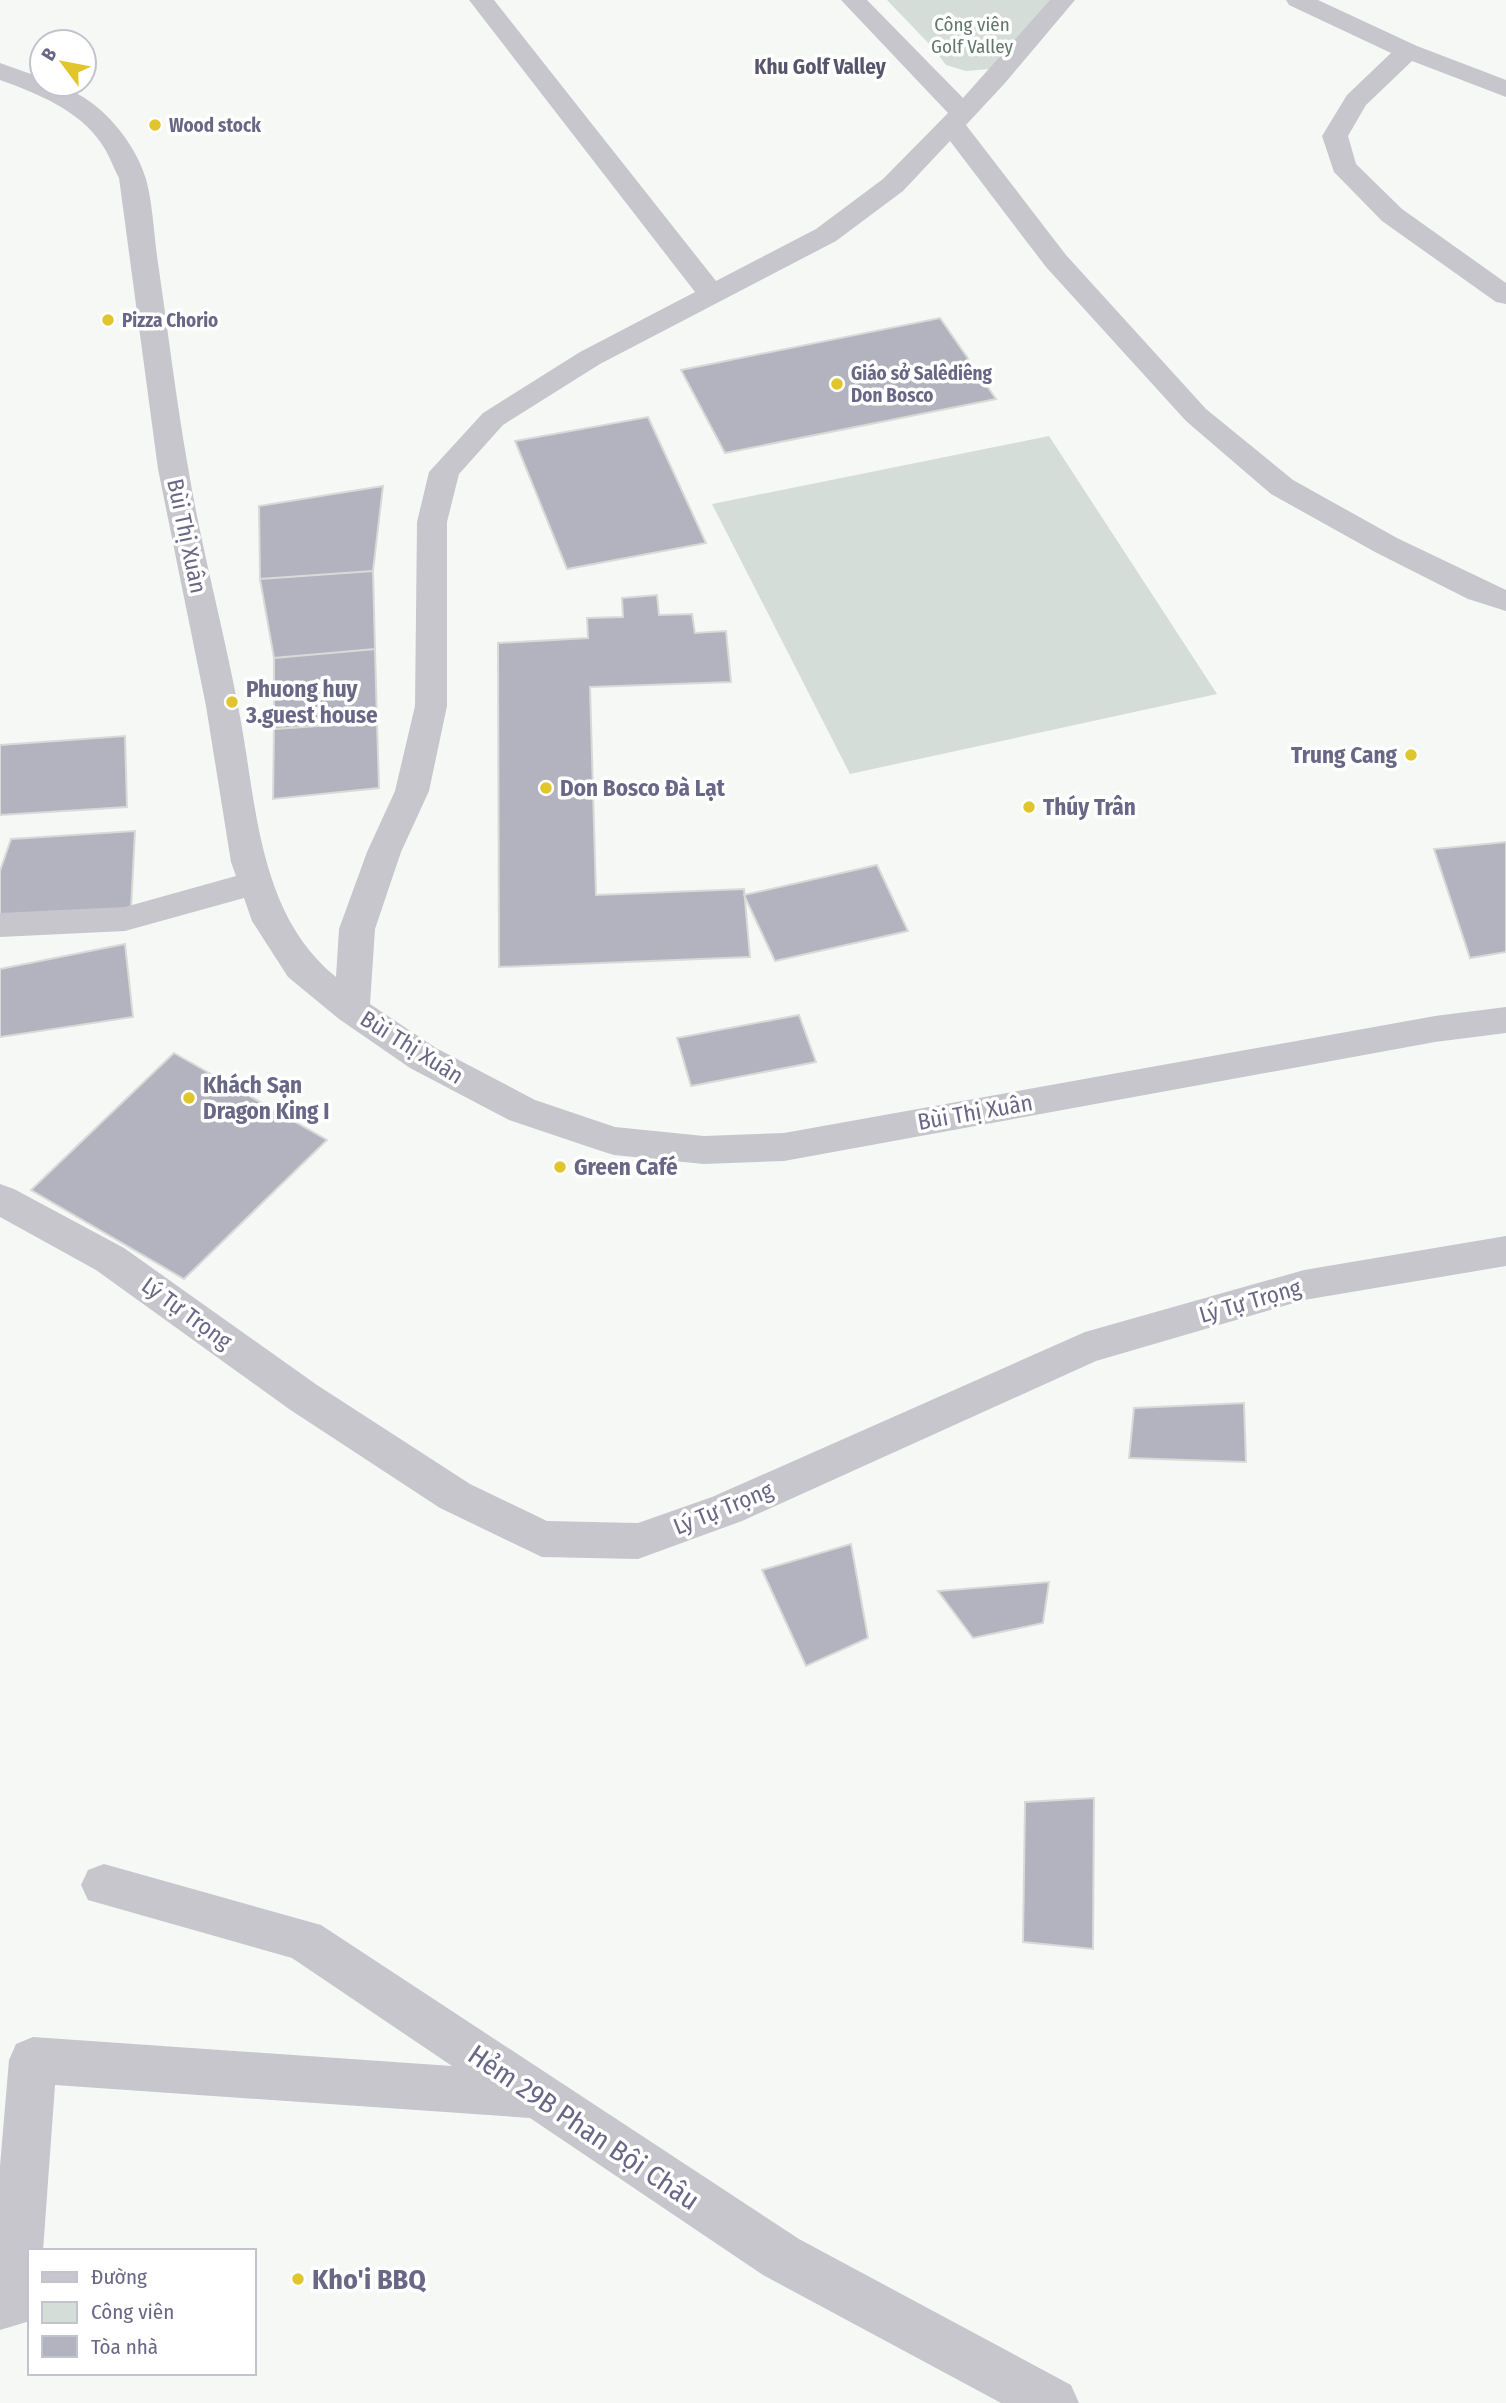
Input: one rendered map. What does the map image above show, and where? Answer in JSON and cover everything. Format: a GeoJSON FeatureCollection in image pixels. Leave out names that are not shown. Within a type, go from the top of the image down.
{"type":"FeatureCollection","features":[{"type":"Feature","properties":{"kind":"street"},"geometry":{"type":"LineString","coordinates":[[481,0],[489,6],[712,295]]}},
{"type":"Feature","properties":{"kind":"street"},"geometry":{"type":"LineString","coordinates":[[853,0],[957,119],[1056,261],[1196,415],[1282,487],[1386,545],[1479,592],[1506,601]]}},
{"type":"Feature","properties":{"kind":"street"},"geometry":{"type":"LineString","coordinates":[[352,1010],[357,929],[384,852],[411,791],[431,706],[432,522],[444,472],[493,419],[590,358],[826,235],[893,185],[957,119],[1063,0]]}},
{"type":"Feature","properties":{"kind":"street"},"geometry":{"type":"LineString","coordinates":[[1298,0],[1408,51],[1506,89]]}},
{"type":"Feature","properties":{"kind":"street"},"geometry":{"type":"LineString","coordinates":[[1408,51],[1356,101],[1335,136],[1343,166],[1392,215],[1506,296]]}},
{"type":"Feature","properties":{"kind":"street","name":"Bùi Thị Xuân"},"geometry":{"type":"LineString","coordinates":[[0,71],[40,85],[87,113],[112,140],[132,178],[173,469],[222,706],[248,862],[270,921],[301,968],[352,1010],[423,1058],[522,1110],[614,1141],[704,1150],[784,1147],[1434,1029],[1506,1020]]}},
{"type":"Feature","properties":{"kind":"street"},"geometry":{"type":"LineString","coordinates":[[0,925],[125,919],[255,883]]}},
{"type":"Feature","properties":{"kind":"street","name":"Lý Tự Trọng"},"geometry":{"type":"LineString","coordinates":[[0,1199],[110,1259],[303,1397],[455,1496],[542,1539],[638,1541],[727,1509],[1085,1348],[1304,1285],[1506,1251]]}},
{"type":"Feature","properties":{"kind":"street","name":"Hẻm 29B Phan Bội Châu"},"geometry":{"type":"LineString","coordinates":[[104,1885],[304,1940],[781,2257],[1053,2403]]}},
{"type":"Feature","properties":{"kind":"street"},"geometry":{"type":"LineString","coordinates":[[0,2305],[14,2302],[33,2060],[537,2096]]}},
{"type":"Feature","properties":{"kind":"green space","name":"Công viên Golf Valley"},"geometry":{"type":"Polygon","coordinates":[[[887,0],[1057,0],[990,69],[966,71],[946,65],[887,0]]]}},
{"type":"Feature","properties":{"kind":"green space"},"geometry":{"type":"Polygon","coordinates":[[[1049,436],[1217,694],[850,774],[712,504],[1049,436]]]}},
{"type":"Feature","properties":{"kind":"building","name":"Giáo sở Salêdiêng Don Bosco"},"geometry":{"type":"Polygon","coordinates":[[[940,318],[996,399],[725,453],[681,370],[940,318]]]}},
{"type":"Feature","properties":{"kind":"building"},"geometry":{"type":"Polygon","coordinates":[[[648,417],[706,543],[567,569],[515,441],[648,417]]]}},
{"type":"Feature","properties":{"kind":"building"},"geometry":{"type":"Polygon","coordinates":[[[383,486],[373,571],[260,579],[259,506],[383,486]]]}},
{"type":"Feature","properties":{"kind":"building"},"geometry":{"type":"Polygon","coordinates":[[[373,571],[375,649],[274,658],[260,579],[373,571]]]}},
{"type":"Feature","properties":{"kind":"building","name":"Don Bosco Đà Lạt"},"geometry":{"type":"Polygon","coordinates":[[[657,595],[659,615],[692,614],[695,633],[726,631],[731,682],[590,687],[596,895],[744,889],[750,957],[499,967],[498,643],[588,638],[587,618],[623,617],[622,598],[657,595]]]}},
{"type":"Feature","properties":{"kind":"building"},"geometry":{"type":"Polygon","coordinates":[[[375,649],[377,722],[274,729],[274,658],[375,649]]]}},
{"type":"Feature","properties":{"kind":"building"},"geometry":{"type":"Polygon","coordinates":[[[377,722],[379,788],[273,799],[274,729],[377,722]]]}},
{"type":"Feature","properties":{"kind":"building"},"geometry":{"type":"Polygon","coordinates":[[[125,736],[127,807],[0,815],[0,745],[125,736]]]}},
{"type":"Feature","properties":{"kind":"building"},"geometry":{"type":"Polygon","coordinates":[[[135,831],[131,909],[0,918],[0,871],[11,839],[135,831]]]}},
{"type":"Feature","properties":{"kind":"building"},"geometry":{"type":"Polygon","coordinates":[[[1506,842],[1506,952],[1470,958],[1434,849],[1506,842]]]}},
{"type":"Feature","properties":{"kind":"building"},"geometry":{"type":"Polygon","coordinates":[[[877,865],[908,931],[775,961],[744,895],[877,865]]]}},
{"type":"Feature","properties":{"kind":"building"},"geometry":{"type":"Polygon","coordinates":[[[125,944],[133,1017],[0,1037],[0,969],[125,944]]]}},
{"type":"Feature","properties":{"kind":"building"},"geometry":{"type":"Polygon","coordinates":[[[799,1015],[816,1062],[691,1086],[677,1038],[799,1015]]]}},
{"type":"Feature","properties":{"kind":"building"},"geometry":{"type":"Polygon","coordinates":[[[174,1053],[327,1140],[184,1279],[31,1190],[174,1053]]]}},
{"type":"Feature","properties":{"kind":"building"},"geometry":{"type":"Polygon","coordinates":[[[1244,1403],[1246,1462],[1129,1458],[1134,1408],[1244,1403]]]}},
{"type":"Feature","properties":{"kind":"building"},"geometry":{"type":"Polygon","coordinates":[[[851,1544],[868,1638],[806,1666],[762,1570],[851,1544]]]}},
{"type":"Feature","properties":{"kind":"building"},"geometry":{"type":"Polygon","coordinates":[[[1049,1582],[1043,1623],[973,1638],[938,1591],[1049,1582]]]}},
{"type":"Feature","properties":{"kind":"building"},"geometry":{"type":"Polygon","coordinates":[[[1094,1798],[1093,1949],[1023,1942],[1025,1802],[1094,1798]]]}},
{"type":"Feature","properties":{"kind":"place","name":"Wood stock"},"geometry":{"type":"Point","coordinates":[155,125]}},
{"type":"Feature","properties":{"kind":"place","name":"Pizza Chorio"},"geometry":{"type":"Point","coordinates":[108,320]}},
{"type":"Feature","properties":{"kind":"place","name":"Giáo sở Salêdiêng Don Bosco"},"geometry":{"type":"Point","coordinates":[837,384]}},
{"type":"Feature","properties":{"kind":"place","name":"Phuong huy 3.guest house"},"geometry":{"type":"Point","coordinates":[232,702]}},
{"type":"Feature","properties":{"kind":"place","name":"Trung Cang"},"geometry":{"type":"Point","coordinates":[1411,755]}},
{"type":"Feature","properties":{"kind":"place","name":"Don Bosco Đà Lạt"},"geometry":{"type":"Point","coordinates":[546,788]}},
{"type":"Feature","properties":{"kind":"place","name":"Thúy Trân"},"geometry":{"type":"Point","coordinates":[1029,807]}},
{"type":"Feature","properties":{"kind":"place","name":"Khách Sạn Dragon King I"},"geometry":{"type":"Point","coordinates":[189,1098]}},
{"type":"Feature","properties":{"kind":"place","name":"Green Café"},"geometry":{"type":"Point","coordinates":[560,1167]}},
{"type":"Feature","properties":{"kind":"place","name":"Kho'i BBQ"},"geometry":{"type":"Point","coordinates":[298,2279]}},
{"type":"Feature","properties":{"kind":"district","name":"Khu Golf Valley"},"geometry":{"type":"Point","coordinates":[820,67]}}]}
